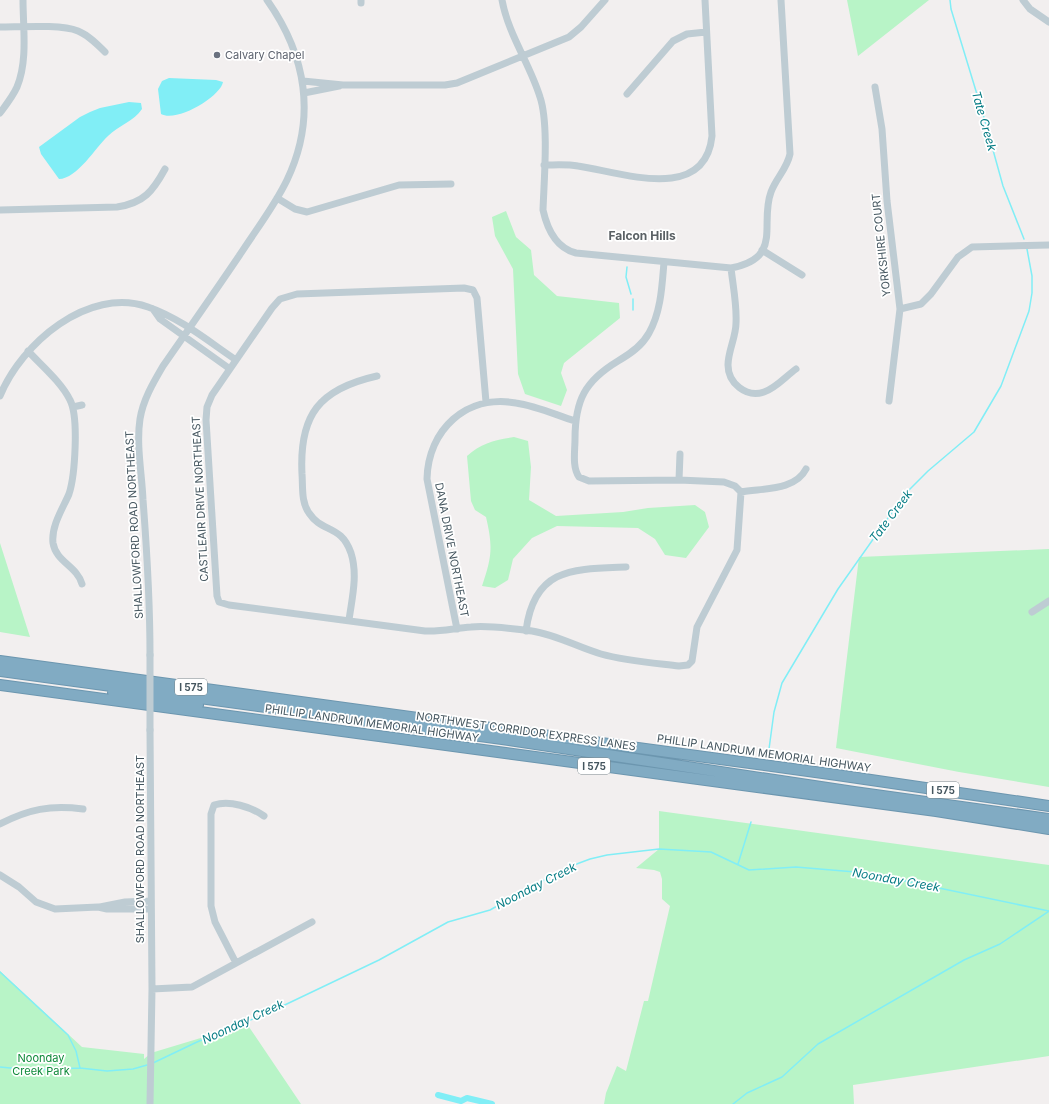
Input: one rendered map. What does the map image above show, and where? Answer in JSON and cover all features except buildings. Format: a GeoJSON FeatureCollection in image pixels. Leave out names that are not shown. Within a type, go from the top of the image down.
{"type":"FeatureCollection","features":[{"type":"Feature","properties":{"kind":"highway","name":"PHILLIP LANDRUM MEMORIAL HIGHWAY"},"geometry":{"type":"LineString","coordinates":[[0,661],[837,775],[1049,806]]}},
{"type":"Feature","properties":{"kind":"highway","name":"NORTHWEST CORRIDOR EXPRESS LANES"},"geometry":{"type":"LineString","coordinates":[[0,671],[494,738],[1049,819]]}},
{"type":"Feature","properties":{"kind":"highway"},"geometry":{"type":"LineString","coordinates":[[0,676],[176,701],[334,730]]}},
{"type":"Feature","properties":{"kind":"highway","name":"PHILLIP LANDRUM MEMORIAL HIGHWAY"},"geometry":{"type":"LineString","coordinates":[[0,685],[936,811],[1049,829]]}},
{"type":"Feature","properties":{"kind":"street"},"geometry":{"type":"LineString","coordinates":[[0,113],[13,94],[20,77],[23,57],[23,0]]}},
{"type":"Feature","properties":{"kind":"street","name":"SHALLOWFORD ROAD NORTHEAST"},"geometry":{"type":"LineString","coordinates":[[150,1103],[152,989],[150,612],[140,444],[140,419],[143,406],[153,383],[277,198],[290,173],[299,146],[304,121],[303,81],[291,40],[278,16],[267,0]]}},
{"type":"Feature","properties":{"kind":"street"},"geometry":{"type":"LineString","coordinates":[[502,0],[508,21],[541,97],[543,109],[544,165],[543,210],[550,230],[560,245],[569,251],[576,253],[731,268],[749,263],[762,250],[768,237],[770,193],[785,169],[790,154],[781,0]]}},
{"type":"Feature","properties":{"kind":"street"},"geometry":{"type":"LineString","coordinates":[[303,81],[343,85],[451,84],[523,57],[569,37],[581,27],[605,0]]}},
{"type":"Feature","properties":{"kind":"street"},"geometry":{"type":"LineString","coordinates":[[544,165],[576,165],[655,179],[679,177],[695,169],[704,160],[709,150],[712,136],[705,0]]}},
{"type":"Feature","properties":{"kind":"street"},"geometry":{"type":"LineString","coordinates":[[1023,0],[1030,9],[1049,22]]}},
{"type":"Feature","properties":{"kind":"street"},"geometry":{"type":"LineString","coordinates":[[0,28],[23,27],[76,30],[88,36],[104,52]]}},
{"type":"Feature","properties":{"kind":"street"},"geometry":{"type":"LineString","coordinates":[[627,94],[673,41],[687,34],[706,32]]}},
{"type":"Feature","properties":{"kind":"street"},"geometry":{"type":"LineString","coordinates":[[304,93],[343,85]]}},
{"type":"Feature","properties":{"kind":"street","name":"YORKSHIRE COURT"},"geometry":{"type":"LineString","coordinates":[[875,86],[882,130],[888,208],[900,309],[889,401]]}},
{"type":"Feature","properties":{"kind":"street"},"geometry":{"type":"LineString","coordinates":[[0,210],[117,207],[131,204],[150,192],[165,168]]}},
{"type":"Feature","properties":{"kind":"street"},"geometry":{"type":"LineString","coordinates":[[277,198],[299,211],[307,212],[400,185],[451,184]]}},
{"type":"Feature","properties":{"kind":"street"},"geometry":{"type":"LineString","coordinates":[[900,309],[921,304],[931,294],[958,257],[972,247],[1049,244]]}},
{"type":"Feature","properties":{"kind":"street"},"geometry":{"type":"LineString","coordinates":[[762,250],[802,275]]}},
{"type":"Feature","properties":{"kind":"street"},"geometry":{"type":"LineString","coordinates":[[664,262],[659,306],[649,334],[633,351],[602,372],[588,386],[578,404],[575,421],[575,467],[579,477],[589,481],[680,480],[729,482],[741,492],[792,483],[804,474],[806,469]]}},
{"type":"Feature","properties":{"kind":"street"},"geometry":{"type":"LineString","coordinates":[[731,268],[736,324],[728,365],[731,378],[738,387],[744,391],[752,393],[764,392],[796,369]]}},
{"type":"Feature","properties":{"kind":"street","name":"CASTLEAIR DRIVE NORTHEAST"},"geometry":{"type":"LineString","coordinates":[[486,402],[475,288],[289,295],[276,303],[209,401],[206,413],[217,596],[216,604],[425,631],[486,626],[526,631],[566,640],[588,649],[619,658],[691,668],[697,626],[732,563],[737,550],[741,492]]}},
{"type":"Feature","properties":{"kind":"street"},"geometry":{"type":"LineString","coordinates":[[0,396],[10,374],[28,351],[54,327],[84,311],[121,303],[136,304],[159,311],[236,360]]}},
{"type":"Feature","properties":{"kind":"street"},"geometry":{"type":"LineString","coordinates":[[153,309],[160,319],[230,369]]}},
{"type":"Feature","properties":{"kind":"street"},"geometry":{"type":"LineString","coordinates":[[28,351],[67,395],[73,407],[74,474],[53,536],[59,557],[78,574],[82,584]]}},
{"type":"Feature","properties":{"kind":"street"},"geometry":{"type":"LineString","coordinates":[[349,620],[355,578],[353,561],[348,546],[340,534],[314,519],[305,505],[301,445],[308,421],[314,411],[328,396],[354,381],[377,376]]}},
{"type":"Feature","properties":{"kind":"street","name":"DANA DRIVE NORTHEAST"},"geometry":{"type":"LineString","coordinates":[[457,629],[431,503],[427,468],[436,439],[462,412],[486,402],[516,403],[575,421]]}},
{"type":"Feature","properties":{"kind":"street"},"geometry":{"type":"LineString","coordinates":[[73,407],[82,405]]}},
{"type":"Feature","properties":{"kind":"street"},"geometry":{"type":"LineString","coordinates":[[680,454],[680,480]]}},
{"type":"Feature","properties":{"kind":"street"},"geometry":{"type":"LineString","coordinates":[[574,483],[579,477]]}},
{"type":"Feature","properties":{"kind":"street"},"geometry":{"type":"LineString","coordinates":[[526,631],[530,613],[538,594],[547,583],[554,578],[572,570],[583,568],[626,567]]}},
{"type":"Feature","properties":{"kind":"street"},"geometry":{"type":"LineString","coordinates":[[1032,612],[1049,601]]}},
{"type":"Feature","properties":{"kind":"street"},"geometry":{"type":"LineString","coordinates":[[236,963],[215,922],[211,906],[212,803],[250,808],[264,816]]}},
{"type":"Feature","properties":{"kind":"street"},"geometry":{"type":"LineString","coordinates":[[0,824],[26,812],[39,808],[60,807],[83,809]]}},
{"type":"Feature","properties":{"kind":"street"},"geometry":{"type":"LineString","coordinates":[[0,875],[20,887],[36,902],[55,909],[98,907],[125,902],[151,901]]}},
{"type":"Feature","properties":{"kind":"street"},"geometry":{"type":"LineString","coordinates":[[98,907],[107,909],[151,910]]}},
{"type":"Feature","properties":{"kind":"street"},"geometry":{"type":"LineString","coordinates":[[152,989],[192,987],[312,922]]}},
{"type":"Feature","properties":{"kind":"green space"},"geometry":{"type":"Polygon","coordinates":[[[847,0],[929,0],[858,56],[847,0]]]}},
{"type":"Feature","properties":{"kind":"green space"},"geometry":{"type":"Polygon","coordinates":[[[506,211],[516,237],[531,250],[534,275],[557,296],[619,303],[620,318],[564,363],[561,373],[567,390],[561,406],[525,394],[518,374],[513,269],[495,236],[492,217],[506,211]]]}},
{"type":"Feature","properties":{"kind":"green space"},"geometry":{"type":"Polygon","coordinates":[[[514,437],[528,441],[531,467],[529,500],[556,516],[623,512],[648,508],[695,505],[705,512],[709,527],[686,558],[665,555],[655,539],[638,528],[557,526],[532,538],[513,559],[508,580],[495,588],[482,586],[490,559],[490,536],[486,517],[475,510],[471,501],[467,456],[483,445],[501,439],[514,437]]]}},
{"type":"Feature","properties":{"kind":"green space"},"geometry":{"type":"Polygon","coordinates":[[[0,543],[30,637],[0,632],[0,543]]]}},
{"type":"Feature","properties":{"kind":"green space"},"geometry":{"type":"Polygon","coordinates":[[[1049,549],[1049,787],[959,772],[836,748],[859,557],[1049,549]]]}},
{"type":"Feature","properties":{"kind":"green space"},"geometry":{"type":"Polygon","coordinates":[[[659,811],[1049,865],[1049,1056],[853,1085],[854,1104],[604,1104],[606,1093],[617,1066],[626,1071],[644,1001],[648,1001],[670,906],[662,899],[662,879],[660,872],[636,868],[659,849],[659,811]]]}},
{"type":"Feature","properties":{"kind":"green space","name":"Noonday Creek Park"},"geometry":{"type":"Polygon","coordinates":[[[0,971],[82,1047],[144,1054],[144,1059],[151,1053],[247,1024],[301,1104],[0,1104],[0,971]]]}},
{"type":"Feature","properties":{"kind":"water"},"geometry":{"type":"Polygon","coordinates":[[[169,78],[216,80],[223,82],[215,94],[207,101],[187,112],[168,116],[161,114],[158,89],[162,81],[169,78]]]}},
{"type":"Feature","properties":{"kind":"water"},"geometry":{"type":"Polygon","coordinates":[[[129,102],[141,103],[142,109],[139,113],[108,136],[86,162],[73,174],[66,178],[59,179],[41,154],[39,147],[80,117],[90,112],[100,108],[129,102]]]}},
{"type":"Feature","properties":{"kind":"waterway","name":"Tate Creek"},"geometry":{"type":"LineString","coordinates":[[950,0],[951,9],[1003,186],[1024,239]]}},
{"type":"Feature","properties":{"kind":"waterway","name":"Tate Creek"},"geometry":{"type":"LineString","coordinates":[[769,749],[774,712],[782,683],[838,589],[905,494],[928,471],[974,432],[1001,386],[1029,311],[1032,293],[1032,276],[1027,249]]}},
{"type":"Feature","properties":{"kind":"waterway"},"geometry":{"type":"LineString","coordinates":[[627,267],[626,277],[631,294]]}},
{"type":"Feature","properties":{"kind":"waterway"},"geometry":{"type":"LineString","coordinates":[[633,299],[633,310]]}},
{"type":"Feature","properties":{"kind":"waterway","name":"Tate Creek"},"geometry":{"type":"LineString","coordinates":[[738,864],[751,822]]}},
{"type":"Feature","properties":{"kind":"waterway","name":"Noonday Creek"},"geometry":{"type":"LineString","coordinates":[[153,1063],[197,1042],[270,1012],[379,960],[448,922],[490,910],[566,868],[590,859],[607,855],[659,849],[711,852],[749,870],[796,867],[867,873],[1049,911]]}},
{"type":"Feature","properties":{"kind":"waterway"},"geometry":{"type":"LineString","coordinates":[[733,1104],[747,1093],[782,1077],[818,1044],[964,960],[1000,944],[1049,911]]}},
{"type":"Feature","properties":{"kind":"waterway"},"geometry":{"type":"LineString","coordinates":[[0,972],[68,1035],[76,1051],[80,1068]]}},
{"type":"Feature","properties":{"kind":"waterway","name":"Noonday Creek"},"geometry":{"type":"LineString","coordinates":[[0,1067],[31,1070],[80,1068],[107,1071],[133,1069],[147,1065]]}},
{"type":"Feature","properties":{"kind":"waterway"},"geometry":{"type":"LineString","coordinates":[[438,1095],[461,1101],[467,1098],[492,1104]]}},
{"type":"Feature","properties":{"kind":"place","name":"Calvary Chapel"},"geometry":{"type":"Point","coordinates":[217,55]}},
{"type":"Feature","properties":{"kind":"district","name":"Falcon Hills"},"geometry":{"type":"Point","coordinates":[642,236]}}]}
